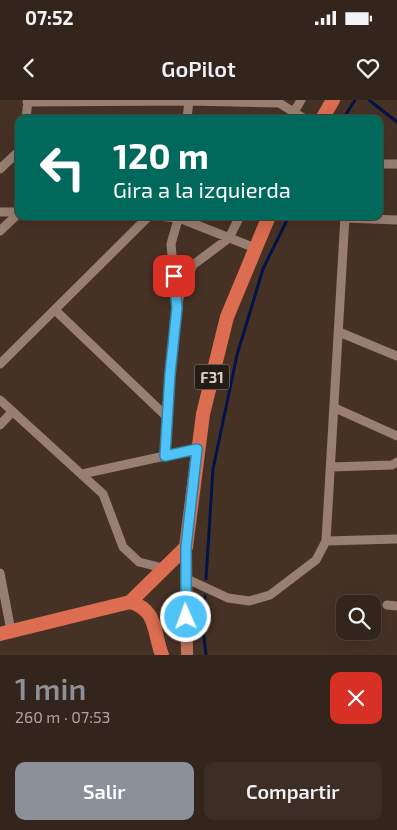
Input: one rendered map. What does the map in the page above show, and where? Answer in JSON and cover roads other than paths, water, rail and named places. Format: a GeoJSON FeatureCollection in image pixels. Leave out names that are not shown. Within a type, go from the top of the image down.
{"type":"FeatureCollection","features":[{"type":"Feature","properties":{"kind":"highway"},"geometry":{"type":"LineString","coordinates":[[324,115],[333,100]]}},
{"type":"Feature","properties":{"kind":"highway","name":"F31"},"geometry":{"type":"LineString","coordinates":[[186,547],[197,449],[203,414],[226,317],[267,220]]}},
{"type":"Feature","properties":{"kind":"highway"},"geometry":{"type":"LineString","coordinates":[[130,602],[186,547]]}},
{"type":"Feature","properties":{"kind":"highway"},"geometry":{"type":"LineString","coordinates":[[6,632],[130,602],[141,605],[152,618],[162,655]]}},
{"type":"Feature","properties":{"kind":"main road"},"geometry":{"type":"LineString","coordinates":[[186,547],[185,578],[188,655]]}},
{"type":"Feature","properties":{"kind":"street"},"geometry":{"type":"LineString","coordinates":[[26,115],[27,101],[189,101],[279,103],[292,115],[301,100]]}},
{"type":"Feature","properties":{"kind":"street"},"geometry":{"type":"LineString","coordinates":[[187,115],[189,101]]}},
{"type":"Feature","properties":{"kind":"street"},"geometry":{"type":"LineString","coordinates":[[0,169],[15,155]]}},
{"type":"Feature","properties":{"kind":"street"},"geometry":{"type":"LineString","coordinates":[[383,164],[397,164]]}},
{"type":"Feature","properties":{"kind":"street"},"geometry":{"type":"LineString","coordinates":[[0,212],[15,213]]}},
{"type":"Feature","properties":{"kind":"street"},"geometry":{"type":"LineString","coordinates":[[0,231],[15,217]]}},
{"type":"Feature","properties":{"kind":"street"},"geometry":{"type":"LineString","coordinates":[[383,219],[397,220]]}},
{"type":"Feature","properties":{"kind":"street"},"geometry":{"type":"LineString","coordinates":[[0,364],[145,220]]}},
{"type":"Feature","properties":{"kind":"street"},"geometry":{"type":"LineString","coordinates":[[177,308],[171,244],[178,220]]}},
{"type":"Feature","properties":{"kind":"street"},"geometry":{"type":"LineString","coordinates":[[186,220],[256,248]]}},
{"type":"Feature","properties":{"kind":"street"},"geometry":{"type":"LineString","coordinates":[[165,456],[174,325],[180,294],[193,266],[229,238],[238,220]]}},
{"type":"Feature","properties":{"kind":"street"},"geometry":{"type":"LineString","coordinates":[[185,578],[228,598],[249,601],[270,595],[316,560],[326,541],[345,220]]}},
{"type":"Feature","properties":{"kind":"street"},"geometry":{"type":"LineString","coordinates":[[55,310],[167,417]]}},
{"type":"Feature","properties":{"kind":"street"},"geometry":{"type":"LineString","coordinates":[[339,332],[397,356]]}},
{"type":"Feature","properties":{"kind":"street"},"geometry":{"type":"LineString","coordinates":[[0,400],[103,494],[123,547],[139,562],[163,568]]}},
{"type":"Feature","properties":{"kind":"street"},"geometry":{"type":"LineString","coordinates":[[335,408],[397,436]]}},
{"type":"Feature","properties":{"kind":"street"},"geometry":{"type":"LineString","coordinates":[[0,425],[12,412]]}},
{"type":"Feature","properties":{"kind":"street"},"geometry":{"type":"LineString","coordinates":[[82,474],[197,449]]}},
{"type":"Feature","properties":{"kind":"street"},"geometry":{"type":"LineString","coordinates":[[331,467],[392,465],[397,462]]}},
{"type":"Feature","properties":{"kind":"street"},"geometry":{"type":"LineString","coordinates":[[326,541],[397,539]]}},
{"type":"Feature","properties":{"kind":"street"},"geometry":{"type":"LineString","coordinates":[[0,573],[6,632]]}},
{"type":"Feature","properties":{"kind":"waterway"},"geometry":{"type":"LineString","coordinates":[[346,115],[355,100]]}},
{"type":"Feature","properties":{"kind":"waterway"},"geometry":{"type":"LineString","coordinates":[[369,100],[397,122]]}},
{"type":"Feature","properties":{"kind":"waterway"},"geometry":{"type":"LineString","coordinates":[[206,579],[213,469],[237,355],[263,269],[287,220]]}},
{"type":"Feature","properties":{"kind":"waterway"},"geometry":{"type":"LineString","coordinates":[[205,596],[203,629],[206,655]]}}]}
